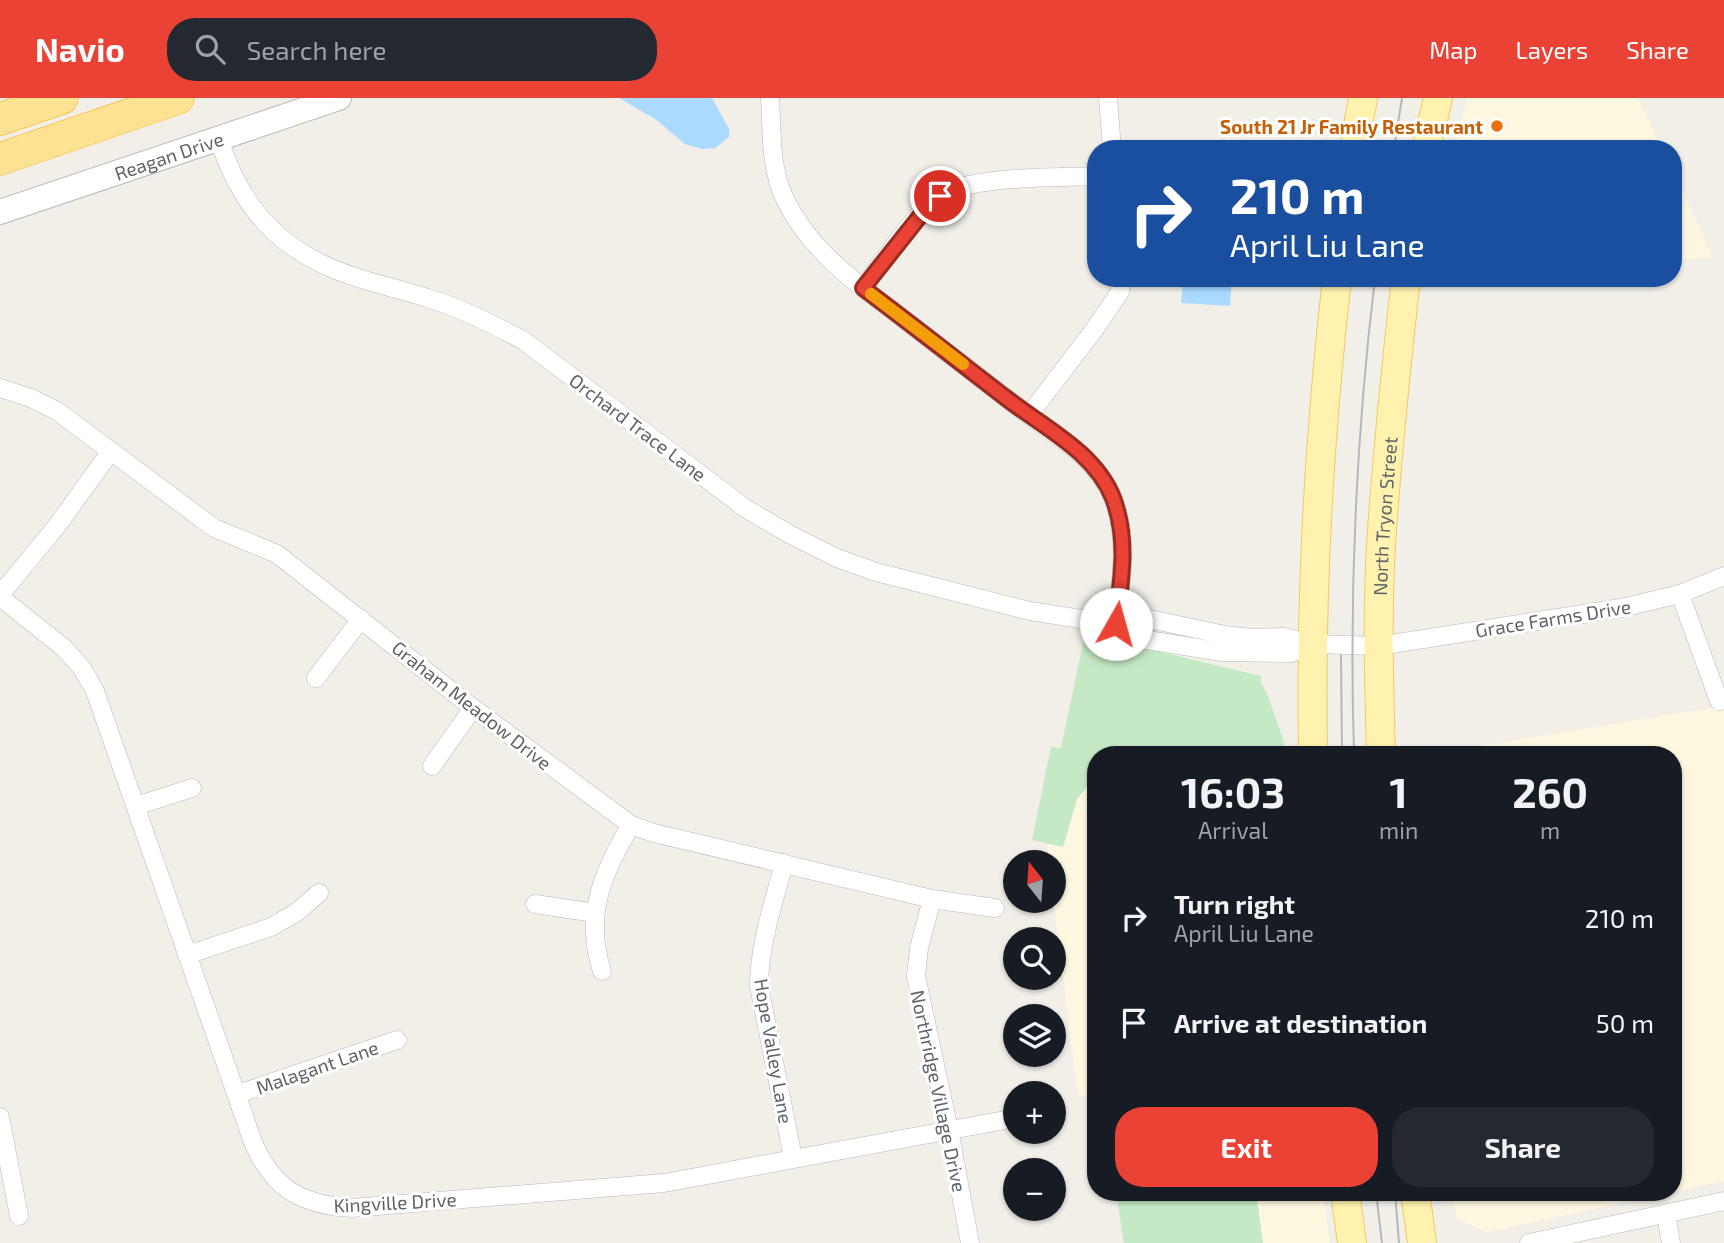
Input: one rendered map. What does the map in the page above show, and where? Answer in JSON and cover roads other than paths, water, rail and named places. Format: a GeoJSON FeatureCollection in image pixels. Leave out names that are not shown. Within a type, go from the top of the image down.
{"type":"FeatureCollection","features":[{"type":"Feature","properties":{"kind":"highway"},"geometry":{"type":"LineString","coordinates":[[0,119],[62,98]]}},
{"type":"Feature","properties":{"kind":"highway"},"geometry":{"type":"LineString","coordinates":[[0,159],[178,98]]}},
{"type":"Feature","properties":{"kind":"main road"},"geometry":{"type":"LineString","coordinates":[[1356,140],[1363,98]]}},
{"type":"Feature","properties":{"kind":"main road"},"geometry":{"type":"LineString","coordinates":[[1428,140],[1438,98]]}},
{"type":"Feature","properties":{"kind":"main road"},"geometry":{"type":"LineString","coordinates":[[1313,746],[1311,645],[1314,544],[1337,287]]}},
{"type":"Feature","properties":{"kind":"main road","name":"North Tryon Street"},"geometry":{"type":"LineString","coordinates":[[1381,746],[1379,646],[1386,487],[1405,287]]}},
{"type":"Feature","properties":{"kind":"main road"},"geometry":{"type":"LineString","coordinates":[[1346,1201],[1352,1243]]}},
{"type":"Feature","properties":{"kind":"main road"},"geometry":{"type":"LineString","coordinates":[[1416,1201],[1422,1243]]}},
{"type":"Feature","properties":{"kind":"street","name":"Reagan Drive"},"geometry":{"type":"LineString","coordinates":[[0,212],[339,98]]}},
{"type":"Feature","properties":{"kind":"street"},"geometry":{"type":"LineString","coordinates":[[770,98],[775,165],[783,195],[814,245],[863,288],[1077,449],[1096,471],[1112,496],[1125,553],[1116,624]]}},
{"type":"Feature","properties":{"kind":"street"},"geometry":{"type":"LineString","coordinates":[[1108,98],[1111,140]]}},
{"type":"Feature","properties":{"kind":"street","name":"Orchard Trace Lane"},"geometry":{"type":"LineString","coordinates":[[219,139],[237,186],[251,208],[276,234],[300,252],[354,277],[447,304],[524,341],[745,508],[837,558],[896,578],[1030,611],[1116,624],[1135,616],[1225,635],[1251,638],[1284,637],[1311,645],[1379,646]]}},
{"type":"Feature","properties":{"kind":"street"},"geometry":{"type":"LineString","coordinates":[[863,288],[924,211],[940,196],[950,191],[978,182],[1087,176]]}},
{"type":"Feature","properties":{"kind":"street"},"geometry":{"type":"LineString","coordinates":[[1029,415],[1094,330],[1120,292],[1120,287]]}},
{"type":"Feature","properties":{"kind":"street","name":"Graham Meadow Drive"},"geometry":{"type":"LineString","coordinates":[[0,388],[31,398],[57,411],[214,528],[277,554],[473,708],[631,825],[654,833],[932,899],[995,908]]}},
{"type":"Feature","properties":{"kind":"street"},"geometry":{"type":"LineString","coordinates":[[0,596],[56,527],[111,451]]}},
{"type":"Feature","properties":{"kind":"street","name":"Grace Farms Drive"},"geometry":{"type":"LineString","coordinates":[[1379,646],[1621,608],[1680,594],[1724,576]]}},
{"type":"Feature","properties":{"kind":"street"},"geometry":{"type":"LineString","coordinates":[[1680,594],[1719,701]]}},
{"type":"Feature","properties":{"kind":"street","name":"Kingville Drive"},"geometry":{"type":"LineString","coordinates":[[0,596],[64,648],[82,668],[95,691],[253,1142],[265,1168],[277,1181],[301,1198],[331,1207],[352,1208],[664,1183],[1003,1120]]}},
{"type":"Feature","properties":{"kind":"street"},"geometry":{"type":"LineString","coordinates":[[317,678],[361,619]]}},
{"type":"Feature","properties":{"kind":"street"},"geometry":{"type":"LineString","coordinates":[[432,766],[473,708]]}},
{"type":"Feature","properties":{"kind":"street"},"geometry":{"type":"LineString","coordinates":[[136,806],[192,788]]}},
{"type":"Feature","properties":{"kind":"street"},"geometry":{"type":"LineString","coordinates":[[603,971],[594,937],[595,912],[605,870],[631,825]]}},
{"type":"Feature","properties":{"kind":"street","name":"Hope Valley Lane"},"geometry":{"type":"LineString","coordinates":[[784,863],[772,906],[759,972],[759,986],[793,1158]]}},
{"type":"Feature","properties":{"kind":"street"},"geometry":{"type":"LineString","coordinates":[[187,955],[271,927],[297,912],[319,893]]}},
{"type":"Feature","properties":{"kind":"street","name":"Northridge Village Drive"},"geometry":{"type":"LineString","coordinates":[[932,899],[919,948],[916,976],[970,1243]]}},
{"type":"Feature","properties":{"kind":"street"},"geometry":{"type":"LineString","coordinates":[[535,904],[595,912]]}},
{"type":"Feature","properties":{"kind":"street","name":"Malagant Lane"},"geometry":{"type":"LineString","coordinates":[[237,1094],[397,1040]]}},
{"type":"Feature","properties":{"kind":"street"},"geometry":{"type":"LineString","coordinates":[[0,1117],[19,1216]]}},
{"type":"Feature","properties":{"kind":"street"},"geometry":{"type":"LineString","coordinates":[[1529,1243],[1724,1201]]}},
{"type":"Feature","properties":{"kind":"street"},"geometry":{"type":"LineString","coordinates":[[1666,1214],[1671,1243]]}},
{"type":"Feature","properties":{"kind":"water"},"geometry":{"type":"Polygon","coordinates":[[[619,98],[712,98],[729,129],[729,137],[715,148],[702,149],[685,144],[655,119],[619,98]]]}},
{"type":"Feature","properties":{"kind":"water"},"geometry":{"type":"Polygon","coordinates":[[[1182,287],[1231,287],[1230,306],[1181,303],[1182,287]]]}},
{"type":"Feature","properties":{"kind":"tram line"},"geometry":{"type":"LineString","coordinates":[[1395,140],[1402,98]]}},
{"type":"Feature","properties":{"kind":"tram line"},"geometry":{"type":"LineString","coordinates":[[1354,746],[1353,575],[1363,397],[1374,287]]}},
{"type":"Feature","properties":{"kind":"tram line"},"geometry":{"type":"LineString","coordinates":[[1341,655],[1342,746]]}},
{"type":"Feature","properties":{"kind":"tram line"},"geometry":{"type":"LineString","coordinates":[[1377,1201],[1382,1243]]}},
{"type":"Feature","properties":{"kind":"tram line"},"geometry":{"type":"LineString","coordinates":[[1396,1201],[1399,1243]]}},
{"type":"Feature","properties":{"kind":"place","name":"South 21 Jr Family Restaurant"},"geometry":{"type":"Point","coordinates":[1497,126]}}]}
